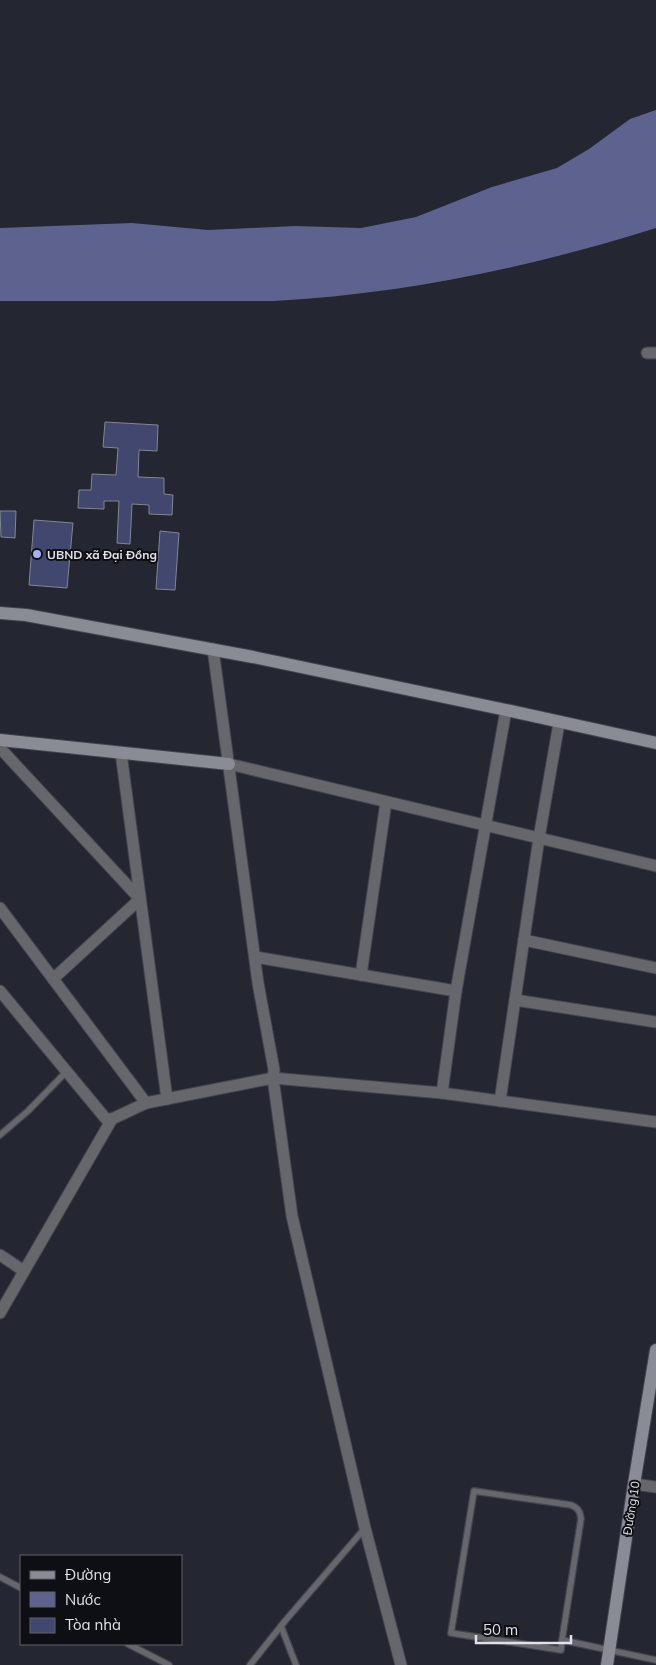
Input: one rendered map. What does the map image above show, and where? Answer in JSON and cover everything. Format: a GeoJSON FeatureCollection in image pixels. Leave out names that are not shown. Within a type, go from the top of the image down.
{"type":"FeatureCollection","features":[{"type":"Feature","properties":{"kind":"main road"},"geometry":{"type":"LineString","coordinates":[[0,613],[26,615],[213,649],[656,743]]}},
{"type":"Feature","properties":{"kind":"main road"},"geometry":{"type":"LineString","coordinates":[[0,740],[229,764]]}},
{"type":"Feature","properties":{"kind":"main road","name":"Đường 10"},"geometry":{"type":"LineString","coordinates":[[607,1665],[656,1350]]}},
{"type":"Feature","properties":{"kind":"street"},"geometry":{"type":"LineString","coordinates":[[213,649],[255,957],[274,1070],[273,1078],[292,1216],[364,1528],[401,1665]]}},
{"type":"Feature","properties":{"kind":"street"},"geometry":{"type":"LineString","coordinates":[[442,1093],[456,991],[506,710]]}},
{"type":"Feature","properties":{"kind":"street"},"geometry":{"type":"LineString","coordinates":[[500,1101],[539,838],[559,722]]}},
{"type":"Feature","properties":{"kind":"street"},"geometry":{"type":"LineString","coordinates":[[0,748],[140,899]]}},
{"type":"Feature","properties":{"kind":"street"},"geometry":{"type":"LineString","coordinates":[[121,753],[167,1099]]}},
{"type":"Feature","properties":{"kind":"street"},"geometry":{"type":"LineString","coordinates":[[229,764],[656,866]]}},
{"type":"Feature","properties":{"kind":"street"},"geometry":{"type":"LineString","coordinates":[[361,975],[386,802]]}},
{"type":"Feature","properties":{"kind":"street"},"geometry":{"type":"LineString","coordinates":[[53,979],[140,899]]}},
{"type":"Feature","properties":{"kind":"street"},"geometry":{"type":"LineString","coordinates":[[0,908],[146,1103]]}},
{"type":"Feature","properties":{"kind":"street"},"geometry":{"type":"LineString","coordinates":[[524,940],[656,968]]}},
{"type":"Feature","properties":{"kind":"street"},"geometry":{"type":"LineString","coordinates":[[255,957],[456,991]]}},
{"type":"Feature","properties":{"kind":"street"},"geometry":{"type":"LineString","coordinates":[[0,990],[106,1119],[112,1119],[146,1103],[273,1078],[442,1093],[656,1122]]}},
{"type":"Feature","properties":{"kind":"street"},"geometry":{"type":"LineString","coordinates":[[515,1000],[656,1022]]}},
{"type":"Feature","properties":{"kind":"street"},"geometry":{"type":"LineString","coordinates":[[0,1313],[112,1119]]}},
{"type":"Feature","properties":{"kind":"street"},"geometry":{"type":"LineString","coordinates":[[0,1255],[24,1271]]}},
{"type":"Feature","properties":{"kind":"street"},"geometry":{"type":"LineString","coordinates":[[634,1484],[656,1487]]}},
{"type":"Feature","properties":{"kind":"lane"},"geometry":{"type":"LineString","coordinates":[[0,1135],[28,1111],[67,1071]]}},
{"type":"Feature","properties":{"kind":"lane"},"geometry":{"type":"LineString","coordinates":[[474,1491],[571,1505],[580,1512],[582,1519],[562,1640],[561,1650],[451,1633],[474,1491]]}},
{"type":"Feature","properties":{"kind":"lane"},"geometry":{"type":"LineString","coordinates":[[250,1665],[364,1528]]}},
{"type":"Feature","properties":{"kind":"lane"},"geometry":{"type":"LineString","coordinates":[[0,1577],[20,1587]]}},
{"type":"Feature","properties":{"kind":"lane"},"geometry":{"type":"LineString","coordinates":[[281,1626],[296,1665]]}},
{"type":"Feature","properties":{"kind":"lane"},"geometry":{"type":"LineString","coordinates":[[562,1640],[656,1660]]}},
{"type":"Feature","properties":{"kind":"lane"},"geometry":{"type":"LineString","coordinates":[[130,1645],[169,1665]]}},
{"type":"Feature","properties":{"kind":"water"},"geometry":{"type":"Polygon","coordinates":[[[656,110],[656,228],[609,242],[562,255],[467,276],[371,292],[323,297],[274,301],[0,301],[0,228],[132,223],[208,230],[295,226],[361,228],[416,217],[492,187],[557,168],[589,149],[630,119],[656,110]]]}},
{"type":"Feature","properties":{"kind":"building"},"geometry":{"type":"Polygon","coordinates":[[[105,422],[158,425],[157,451],[139,450],[138,477],[164,478],[164,494],[173,495],[172,515],[149,514],[149,505],[132,504],[130,544],[117,543],[119,501],[104,501],[104,509],[78,508],[79,490],[91,490],[92,474],[116,475],[118,448],[103,447],[105,422]]]}},
{"type":"Feature","properties":{"kind":"building"},"geometry":{"type":"Polygon","coordinates":[[[0,511],[16,511],[15,538],[1,537],[0,511]]]}},
{"type":"Feature","properties":{"kind":"building"},"geometry":{"type":"Polygon","coordinates":[[[34,520],[73,523],[67,588],[29,585],[34,520]]]}},
{"type":"Feature","properties":{"kind":"building"},"geometry":{"type":"Polygon","coordinates":[[[160,531],[179,533],[175,590],[156,589],[160,531]]]}},
{"type":"Feature","properties":{"kind":"place","name":"UBND xã Đại Đồng"},"geometry":{"type":"Point","coordinates":[37,554]}}]}
